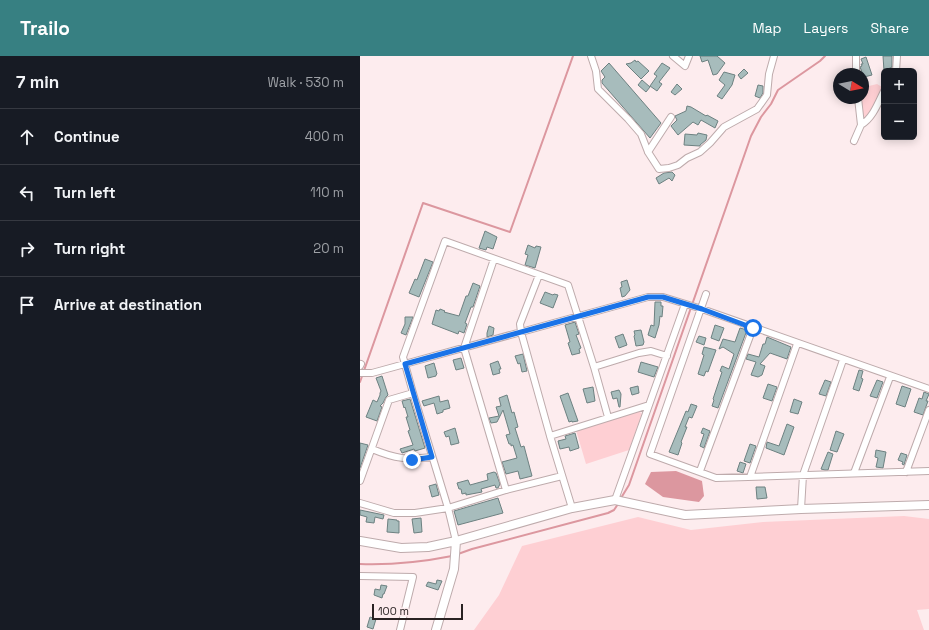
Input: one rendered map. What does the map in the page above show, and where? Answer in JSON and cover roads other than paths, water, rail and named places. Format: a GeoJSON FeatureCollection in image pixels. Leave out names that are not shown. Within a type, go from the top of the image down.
{"type":"FeatureCollection","features":[{"type":"Feature","properties":{"kind":"street"},"geometry":{"type":"LineString","coordinates":[[591,56],[596,71],[598,88],[641,134],[648,152],[659,169],[678,166],[687,158],[705,148],[724,127],[757,109],[767,96],[769,74],[774,56]]}},
{"type":"Feature","properties":{"kind":"street"},"geometry":{"type":"LineString","coordinates":[[674,56],[685,66],[689,56]]}},
{"type":"Feature","properties":{"kind":"street"},"geometry":{"type":"LineString","coordinates":[[856,56],[856,68]]}},
{"type":"Feature","properties":{"kind":"street"},"geometry":{"type":"LineString","coordinates":[[896,68],[897,56]]}},
{"type":"Feature","properties":{"kind":"street"},"geometry":{"type":"LineString","coordinates":[[861,125],[866,123],[874,112],[881,97]]}},
{"type":"Feature","properties":{"kind":"street"},"geometry":{"type":"LineString","coordinates":[[854,141],[861,125],[859,104]]}},
{"type":"Feature","properties":{"kind":"street"},"geometry":{"type":"LineString","coordinates":[[648,152],[671,117]]}},
{"type":"Feature","properties":{"kind":"street"},"geometry":{"type":"LineString","coordinates":[[436,630],[454,569],[456,543],[448,508],[413,393],[404,357],[445,241],[568,285],[579,316],[608,417]]}},
{"type":"Feature","properties":{"kind":"street"},"geometry":{"type":"LineString","coordinates":[[494,259],[464,348],[506,490]]}},
{"type":"Feature","properties":{"kind":"street"},"geometry":{"type":"LineString","coordinates":[[539,275],[520,324],[521,332],[572,508]]}},
{"type":"Feature","properties":{"kind":"street"},"geometry":{"type":"LineString","coordinates":[[706,294],[650,454],[716,478],[929,471]]}},
{"type":"Feature","properties":{"kind":"street"},"geometry":{"type":"LineString","coordinates":[[360,373],[372,373],[648,297],[663,297],[702,309],[890,377],[929,389]]}},
{"type":"Feature","properties":{"kind":"street"},"geometry":{"type":"LineString","coordinates":[[615,500],[685,304]]}},
{"type":"Feature","properties":{"kind":"street"},"geometry":{"type":"LineString","coordinates":[[700,471],[753,328]]}},
{"type":"Feature","properties":{"kind":"street"},"geometry":{"type":"LineString","coordinates":[[750,478],[797,344]]}},
{"type":"Feature","properties":{"kind":"street"},"geometry":{"type":"LineString","coordinates":[[594,367],[651,351],[667,356]]}},
{"type":"Feature","properties":{"kind":"street"},"geometry":{"type":"LineString","coordinates":[[801,509],[803,474],[844,360]]}},
{"type":"Feature","properties":{"kind":"street"},"geometry":{"type":"LineString","coordinates":[[854,474],[890,377]]}},
{"type":"Feature","properties":{"kind":"street"},"geometry":{"type":"LineString","coordinates":[[360,481],[389,400],[413,393]]}},
{"type":"Feature","properties":{"kind":"street"},"geometry":{"type":"LineString","coordinates":[[550,436],[649,405]]}},
{"type":"Feature","properties":{"kind":"street"},"geometry":{"type":"LineString","coordinates":[[906,472],[929,410]]}},
{"type":"Feature","properties":{"kind":"street"},"geometry":{"type":"LineString","coordinates":[[372,449],[389,456],[412,460],[432,457]]}},
{"type":"Feature","properties":{"kind":"street"},"geometry":{"type":"LineString","coordinates":[[360,504],[394,513],[415,514],[448,508],[506,490],[562,476]]}},
{"type":"Feature","properties":{"kind":"street"},"geometry":{"type":"LineString","coordinates":[[360,541],[401,548],[428,547],[456,543],[572,508],[615,500],[685,515],[801,509],[929,505]]}},
{"type":"Feature","properties":{"kind":"street"},"geometry":{"type":"LineString","coordinates":[[360,576],[413,577],[400,630]]}},
{"type":"Feature","properties":{"kind":"waterway"},"geometry":{"type":"LineString","coordinates":[[360,382],[423,203],[510,232],[573,56]]}},
{"type":"Feature","properties":{"kind":"waterway"},"geometry":{"type":"LineString","coordinates":[[621,498],[629,485],[751,136],[778,90],[825,56]]}},
{"type":"Feature","properties":{"kind":"waterway"},"geometry":{"type":"LineString","coordinates":[[458,554],[608,513],[614,510],[618,504]]}},
{"type":"Feature","properties":{"kind":"waterway"},"geometry":{"type":"LineString","coordinates":[[360,564],[406,563],[452,556]]}}]}
